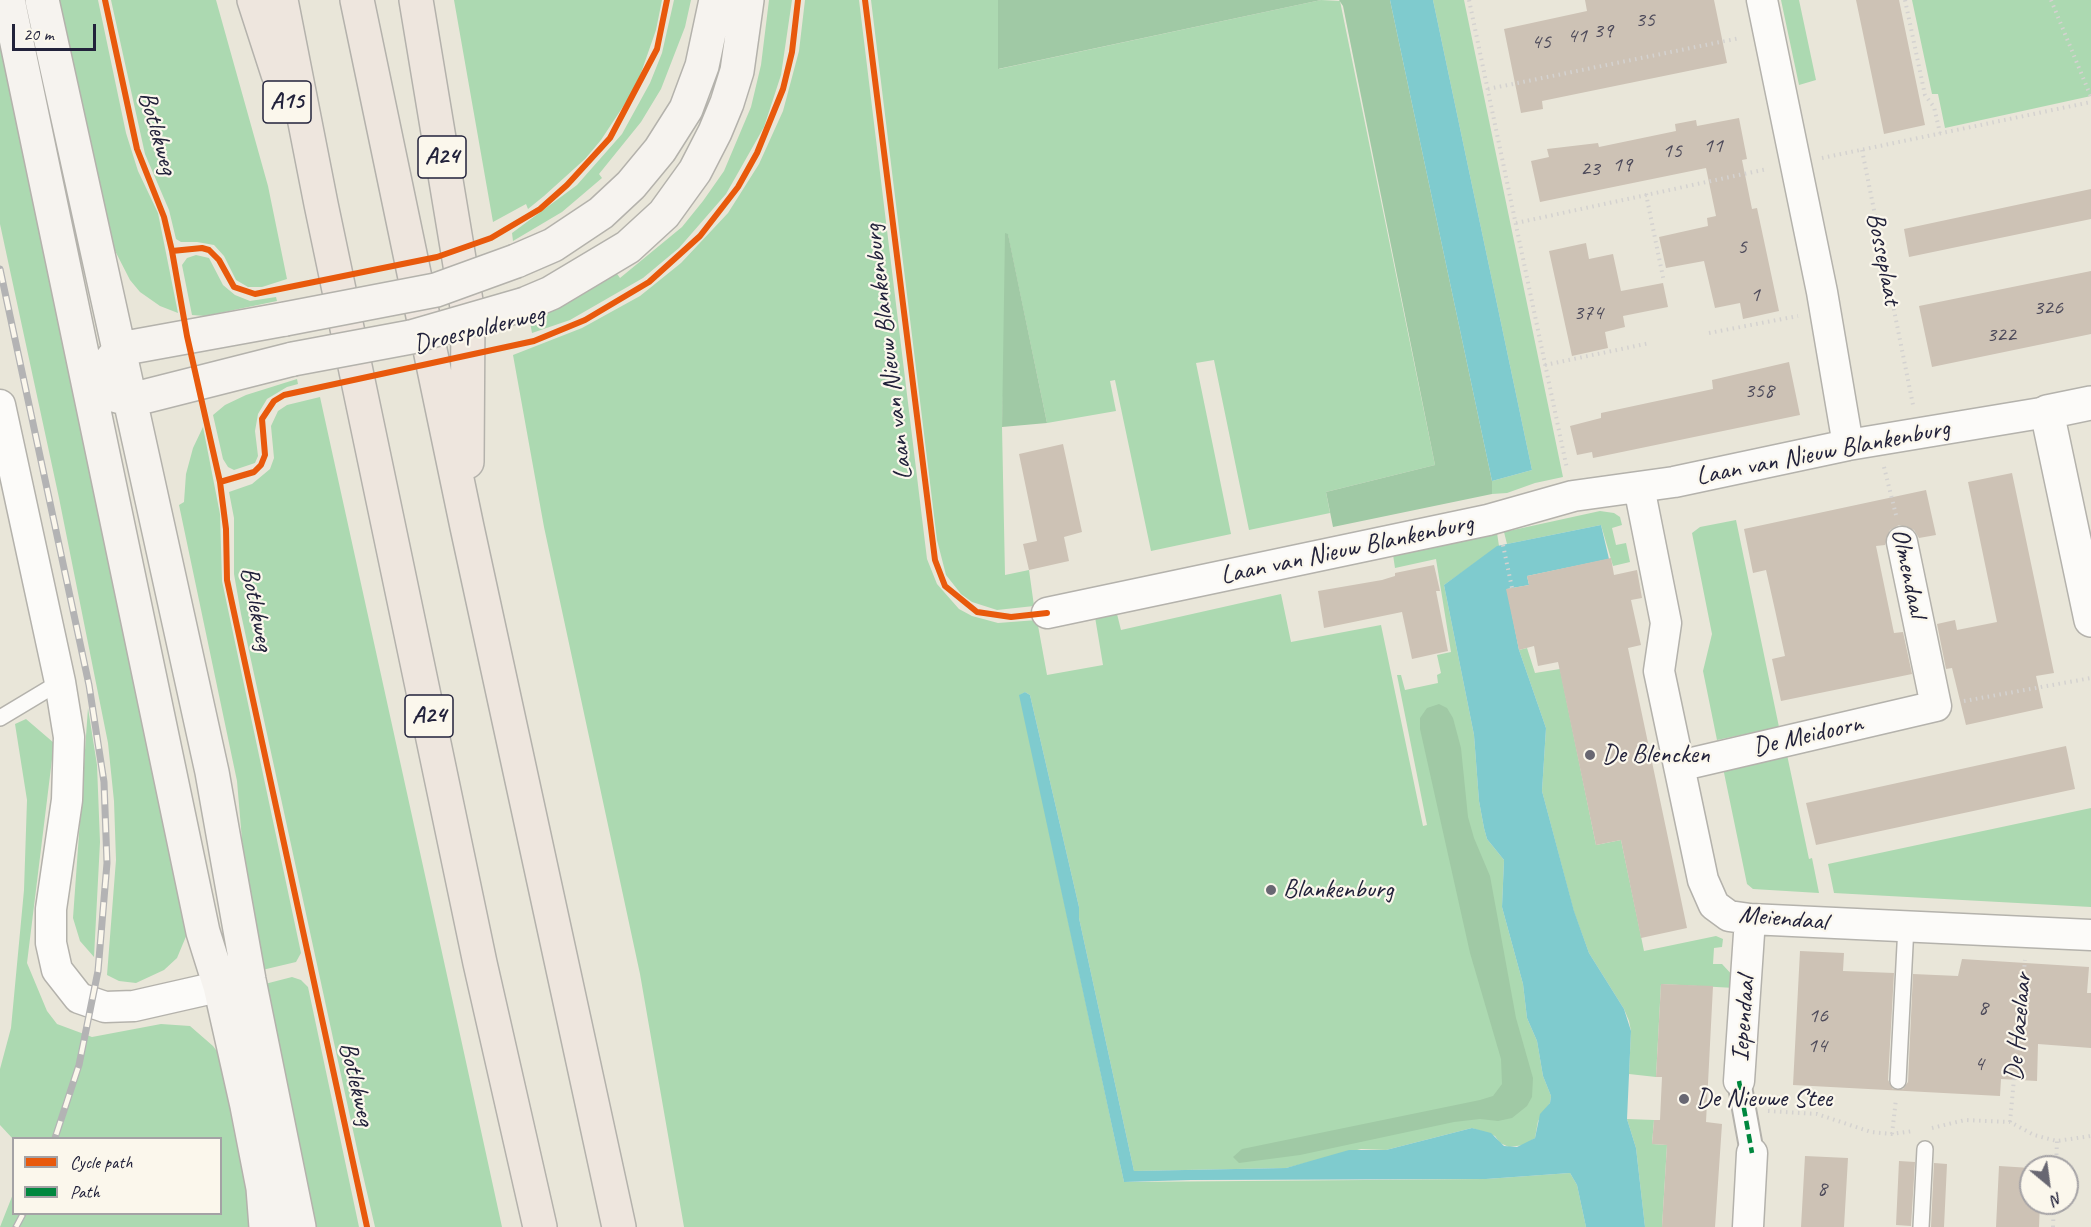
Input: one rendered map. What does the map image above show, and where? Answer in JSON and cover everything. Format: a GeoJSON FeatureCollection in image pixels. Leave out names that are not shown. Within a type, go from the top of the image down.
{"type":"FeatureCollection","features":[{"type":"Feature","properties":{"kind":"highway","name":"A15"},"geometry":{"type":"LineString","coordinates":[[254,0],[321,204]]}},
{"type":"Feature","properties":{"kind":"highway","name":"A24"},"geometry":{"type":"LineString","coordinates":[[281,0],[321,204],[480,963],[540,1227]]}},
{"type":"Feature","properties":{"kind":"highway","name":"A24"},"geometry":{"type":"LineString","coordinates":[[357,0],[467,527],[619,1227]]}},
{"type":"Feature","properties":{"kind":"highway","name":"A24"},"geometry":{"type":"LineString","coordinates":[[416,0],[468,313],[467,527]]}},
{"type":"Feature","properties":{"kind":"main road"},"geometry":{"type":"LineString","coordinates":[[8,0],[88,389],[188,849],[203,932],[234,983],[299,1227]]}},
{"type":"Feature","properties":{"kind":"main road"},"geometry":{"type":"LineString","coordinates":[[42,0],[212,772],[234,983],[266,1227]]}},
{"type":"Feature","properties":{"kind":"main road","name":"Droespolderweg"},"geometry":{"type":"LineString","coordinates":[[120,349],[436,290],[553,245],[601,213],[631,185],[660,150],[687,109],[702,66],[716,0]]}},
{"type":"Feature","properties":{"kind":"main road","name":"Droespolderweg"},"geometry":{"type":"LineString","coordinates":[[88,389],[131,400],[293,359],[411,336],[525,304],[551,293],[628,247],[664,214],[695,171],[727,103],[737,70],[747,0]]}},
{"type":"Feature","properties":{"kind":"main road"},"geometry":{"type":"LineString","coordinates":[[88,389],[120,349]]}},
{"type":"Feature","properties":{"kind":"street"},"geometry":{"type":"LineString","coordinates":[[1762,0],[1825,311],[1848,445]]}},
{"type":"Feature","properties":{"kind":"street","name":"Laan van Nieuw Blankenburg"},"geometry":{"type":"LineString","coordinates":[[1047,612],[1497,518],[1573,496],[1674,482],[1848,445],[2091,404]]}},
{"type":"Feature","properties":{"kind":"street"},"geometry":{"type":"LineString","coordinates":[[0,405],[65,710],[69,760],[67,800],[51,909],[52,949],[57,970],[79,998],[105,1007],[141,1004],[234,983]]}},
{"type":"Feature","properties":{"kind":"street"},"geometry":{"type":"LineString","coordinates":[[2046,412],[2091,620]]}},
{"type":"Feature","properties":{"kind":"street","name":"Meiendaal"},"geometry":{"type":"LineString","coordinates":[[1639,486],[1666,623],[1659,672],[1708,896],[1714,905],[1729,916],[1750,919],[2091,936]]}},
{"type":"Feature","properties":{"kind":"street","name":"Olmendaal"},"geometry":{"type":"LineString","coordinates":[[1902,542],[1936,706]]}},
{"type":"Feature","properties":{"kind":"street","name":"De Meidoorn"},"geometry":{"type":"LineString","coordinates":[[1679,766],[1936,706]]}},
{"type":"Feature","properties":{"kind":"street","name":"Iependaal"},"geometry":{"type":"LineString","coordinates":[[1748,1227],[1752,1153],[1739,1081],[1750,919]]}},
{"type":"Feature","properties":{"kind":"lane"},"geometry":{"type":"LineString","coordinates":[[0,718],[60,682]]}},
{"type":"Feature","properties":{"kind":"lane"},"geometry":{"type":"LineString","coordinates":[[1898,1081],[1906,926]]}},
{"type":"Feature","properties":{"kind":"lane"},"geometry":{"type":"LineString","coordinates":[[1921,1227],[1925,1149]]}},
{"type":"Feature","properties":{"kind":"path"},"geometry":{"type":"LineString","coordinates":[[1469,0],[1573,496]]}},
{"type":"Feature","properties":{"kind":"path"},"geometry":{"type":"LineString","coordinates":[[1905,0],[1925,95],[1934,107],[1940,133]]}},
{"type":"Feature","properties":{"kind":"path"},"geometry":{"type":"LineString","coordinates":[[2052,0],[2091,97]]}},
{"type":"Feature","properties":{"kind":"path"},"geometry":{"type":"LineString","coordinates":[[1488,89],[1768,32]]}},
{"type":"Feature","properties":{"kind":"path"},"geometry":{"type":"LineString","coordinates":[[1516,223],[2091,102]]}},
{"type":"Feature","properties":{"kind":"path"},"geometry":{"type":"LineString","coordinates":[[1646,194],[1664,282]]}},
{"type":"Feature","properties":{"kind":"path"},"geometry":{"type":"LineString","coordinates":[[1709,333],[1825,311]]}},
{"type":"Feature","properties":{"kind":"path"},"geometry":{"type":"LineString","coordinates":[[1545,365],[1650,343]]}},
{"type":"Feature","properties":{"kind":"path"},"geometry":{"type":"LineString","coordinates":[[1497,518],[1512,588]]}},
{"type":"Feature","properties":{"kind":"path"},"geometry":{"type":"LineString","coordinates":[[1936,706],[2091,678]]}},
{"type":"Feature","properties":{"kind":"path"},"geometry":{"type":"LineString","coordinates":[[1892,1134],[1898,1081]]}},
{"type":"Feature","properties":{"kind":"path"},"geometry":{"type":"LineString","coordinates":[[1745,1112],[1790,1111],[1817,1114],[1871,1132],[1892,1134],[1918,1131]]}},
{"type":"Feature","properties":{"kind":"path"},"geometry":{"type":"LineString","coordinates":[[1925,1130],[1965,1120],[2010,1122],[2034,1135],[2057,1142],[2091,1136]]}},
{"type":"Feature","properties":{"kind":"path"},"geometry":{"type":"LineString","coordinates":[[2056,1155],[2057,1142]]}},
{"type":"Feature","properties":{"kind":"green space"},"geometry":{"type":"Polygon","coordinates":[[[54,0],[98,0],[126,133],[138,171],[158,213],[178,313],[160,306],[140,292],[130,280],[109,239],[54,0]]]}},
{"type":"Feature","properties":{"kind":"green space"},"geometry":{"type":"Polygon","coordinates":[[[111,0],[216,0],[268,186],[287,279],[262,287],[248,287],[236,280],[224,256],[214,245],[181,242],[176,239],[169,210],[145,154],[111,0]]]}},
{"type":"Feature","properties":{"kind":"green space"},"geometry":{"type":"Polygon","coordinates":[[[454,0],[662,0],[656,30],[641,73],[630,96],[601,140],[585,159],[528,209],[526,204],[493,222],[454,0]]]}},
{"type":"Feature","properties":{"kind":"green space"},"geometry":{"type":"Polygon","coordinates":[[[674,0],[691,0],[685,27],[661,89],[641,122],[599,174],[602,178],[562,212],[513,241],[512,233],[577,185],[622,134],[650,83],[662,53],[674,0]]]}},
{"type":"Feature","properties":{"kind":"green space"},"geometry":{"type":"Polygon","coordinates":[[[769,0],[792,0],[781,75],[764,127],[726,194],[679,248],[643,278],[570,320],[532,333],[529,317],[615,271],[620,278],[682,227],[703,201],[724,171],[751,107],[761,65],[769,0]]]}},
{"type":"Feature","properties":{"kind":"green space"},"geometry":{"type":"Polygon","coordinates":[[[805,0],[859,0],[927,559],[937,584],[959,609],[972,616],[998,623],[1037,620],[1047,675],[1103,665],[1094,611],[1115,606],[1121,630],[1281,594],[1291,642],[1381,625],[1423,826],[1427,825],[1397,675],[1401,675],[1405,690],[1438,683],[1437,675],[1441,673],[1437,655],[1451,652],[1436,559],[1395,568],[1392,548],[1456,542],[1497,533],[1499,546],[1444,585],[1474,735],[1479,801],[1484,828],[1487,839],[1504,860],[1502,907],[1523,984],[1527,1018],[1537,1041],[1543,1076],[1551,1096],[1550,1103],[1538,1121],[1535,1138],[1524,1145],[1509,1147],[1500,1143],[1495,1136],[1472,1128],[1386,1150],[1361,1149],[1286,1168],[1134,1171],[1079,918],[1079,907],[1030,695],[1025,692],[1020,695],[1124,1182],[1486,1179],[1570,1173],[1577,1185],[1586,1227],[684,1227],[640,974],[544,527],[513,355],[582,328],[640,296],[681,263],[728,213],[759,164],[783,111],[799,51],[805,0]]]}},
{"type":"Feature","properties":{"kind":"green space"},"geometry":{"type":"Polygon","coordinates":[[[871,0],[998,0],[999,69],[1321,0],[1340,1],[1435,465],[1326,492],[1330,513],[1249,530],[1214,360],[1196,363],[1231,534],[1151,551],[1115,380],[1110,381],[1116,411],[1047,423],[1008,235],[1002,427],[1005,575],[1029,570],[1034,606],[997,610],[972,602],[961,594],[946,575],[937,540],[871,0]]]}},
{"type":"Feature","properties":{"kind":"green space"},"geometry":{"type":"Polygon","coordinates":[[[998,0],[1321,0],[998,69],[998,0]]]}},
{"type":"Feature","properties":{"kind":"green space"},"geometry":{"type":"Polygon","coordinates":[[[1339,0],[1390,0],[1492,481],[1492,494],[1333,527],[1326,492],[1435,465],[1343,6],[1339,0]]]}},
{"type":"Feature","properties":{"kind":"green space"},"geometry":{"type":"Polygon","coordinates":[[[1433,0],[1464,0],[1563,477],[1535,483],[1507,493],[1492,494],[1492,481],[1532,470],[1433,0]]]}},
{"type":"Feature","properties":{"kind":"green space"},"geometry":{"type":"Polygon","coordinates":[[[1781,0],[1799,0],[1816,80],[1799,85],[1781,0]]]}},
{"type":"Feature","properties":{"kind":"green space"},"geometry":{"type":"Polygon","coordinates":[[[1912,0],[2091,0],[2091,96],[1945,128],[1938,94],[1932,94],[1912,0]]]}},
{"type":"Feature","properties":{"kind":"green space"},"geometry":{"type":"Polygon","coordinates":[[[0,10],[187,934],[177,958],[164,970],[136,983],[119,981],[107,975],[116,860],[114,801],[108,743],[59,498],[0,224],[0,10]]]}},
{"type":"Feature","properties":{"kind":"green space"},"geometry":{"type":"Polygon","coordinates":[[[1005,233],[1008,234],[1047,423],[1002,427],[1005,233]]]}},
{"type":"Feature","properties":{"kind":"green space"},"geometry":{"type":"Polygon","coordinates":[[[196,255],[209,258],[223,285],[235,295],[250,301],[276,297],[277,301],[205,316],[192,315],[182,265],[187,258],[196,255]]]}},
{"type":"Feature","properties":{"kind":"green space"},"geometry":{"type":"Polygon","coordinates":[[[297,379],[298,384],[287,387],[267,399],[258,414],[255,431],[258,456],[255,463],[234,470],[228,467],[223,459],[213,415],[225,405],[246,395],[297,379]]]}},
{"type":"Feature","properties":{"kind":"green space"},"geometry":{"type":"Polygon","coordinates":[[[320,397],[502,1227],[375,1227],[359,1158],[241,614],[234,574],[234,518],[229,492],[252,484],[270,469],[274,458],[271,426],[278,411],[287,405],[320,397]]]}},
{"type":"Feature","properties":{"kind":"green space"},"geometry":{"type":"Polygon","coordinates":[[[203,427],[220,514],[222,581],[301,953],[296,962],[258,971],[249,923],[237,781],[179,505],[184,502],[186,474],[193,448],[203,427]]]}},
{"type":"Feature","properties":{"kind":"green space"},"geometry":{"type":"Polygon","coordinates":[[[1600,511],[1614,513],[1620,517],[1622,525],[1612,528],[1616,545],[1626,543],[1630,562],[1613,566],[1601,525],[1507,544],[1504,532],[1600,511]]]}},
{"type":"Feature","properties":{"kind":"green space"},"geometry":{"type":"Polygon","coordinates":[[[1736,520],[1779,727],[1717,740],[1703,671],[1712,634],[1692,533],[1700,527],[1736,520]]]}},
{"type":"Feature","properties":{"kind":"green space"},"geometry":{"type":"Polygon","coordinates":[[[1527,648],[1535,673],[1560,669],[1596,845],[1621,840],[1644,951],[1716,936],[1723,939],[1722,947],[1714,948],[1713,964],[1722,964],[1735,978],[1735,988],[1661,984],[1656,1077],[1629,1074],[1631,1031],[1629,1021],[1589,953],[1574,912],[1542,791],[1546,728],[1519,650],[1527,648]]]}},
{"type":"Feature","properties":{"kind":"green space"},"geometry":{"type":"Polygon","coordinates":[[[1439,704],[1447,708],[1453,718],[1461,748],[1468,817],[1490,876],[1516,1018],[1533,1078],[1532,1097],[1527,1106],[1512,1118],[1498,1121],[1480,1119],[1454,1122],[1300,1155],[1239,1163],[1233,1157],[1242,1149],[1480,1100],[1493,1096],[1502,1084],[1501,1059],[1470,953],[1420,729],[1420,718],[1427,708],[1439,704]]]}},
{"type":"Feature","properties":{"kind":"green space"},"geometry":{"type":"Polygon","coordinates":[[[88,708],[97,765],[100,842],[94,957],[80,941],[73,918],[88,708]]]}},
{"type":"Feature","properties":{"kind":"green space"},"geometry":{"type":"Polygon","coordinates":[[[26,719],[54,743],[27,963],[47,1011],[57,1024],[92,1037],[161,1024],[190,1026],[213,1046],[222,1058],[256,1227],[0,1227],[12,1197],[12,1215],[222,1215],[222,1137],[12,1138],[0,1125],[0,1069],[11,1028],[24,890],[27,800],[15,724],[26,719]]]}},
{"type":"Feature","properties":{"kind":"green space"},"geometry":{"type":"Polygon","coordinates":[[[1786,750],[1809,859],[1812,858],[1819,893],[1753,889],[1747,884],[1722,763],[1786,750]]]}},
{"type":"Feature","properties":{"kind":"green space"},"geometry":{"type":"Polygon","coordinates":[[[2091,808],[2091,907],[1834,893],[1828,864],[2091,808]]]}},
{"type":"Feature","properties":{"kind":"green space"},"geometry":{"type":"Polygon","coordinates":[[[292,977],[301,980],[308,987],[359,1227],[313,1227],[261,985],[292,977]]]}},
{"type":"Feature","properties":{"kind":"green space"},"geometry":{"type":"Polygon","coordinates":[[[1627,1119],[1654,1120],[1652,1144],[1667,1145],[1662,1227],[1645,1227],[1636,1148],[1627,1119]]]}},
{"type":"Feature","properties":{"kind":"water"},"geometry":{"type":"Polygon","coordinates":[[[1390,0],[1433,0],[1532,470],[1492,481],[1390,0]]]}},
{"type":"Feature","properties":{"kind":"water"},"geometry":{"type":"Polygon","coordinates":[[[1601,525],[1609,559],[1527,576],[1529,585],[1507,589],[1519,650],[1546,728],[1542,791],[1574,911],[1589,953],[1624,1009],[1631,1031],[1627,1119],[1636,1148],[1645,1227],[1586,1227],[1577,1185],[1570,1173],[1486,1179],[1124,1182],[1019,695],[1025,692],[1030,695],[1079,907],[1079,918],[1134,1171],[1286,1168],[1349,1150],[1386,1150],[1472,1128],[1491,1133],[1504,1146],[1517,1147],[1535,1138],[1540,1114],[1550,1103],[1551,1096],[1543,1076],[1537,1041],[1527,1018],[1523,984],[1502,907],[1504,860],[1487,839],[1484,828],[1479,801],[1474,735],[1444,585],[1497,546],[1601,525]]]}},
{"type":"Feature","properties":{"kind":"building"},"geometry":{"type":"Polygon","coordinates":[[[1585,0],[1714,0],[1727,63],[1542,101],[1543,109],[1521,113],[1504,29],[1587,11],[1585,0]]]}},
{"type":"Feature","properties":{"kind":"building"},"geometry":{"type":"Polygon","coordinates":[[[1856,0],[1899,0],[1925,125],[1884,134],[1856,0]]]}},
{"type":"Feature","properties":{"kind":"building"},"geometry":{"type":"Polygon","coordinates":[[[1739,118],[1747,159],[1742,160],[1752,209],[1757,208],[1779,311],[1743,319],[1740,303],[1715,308],[1704,261],[1666,268],[1659,237],[1708,226],[1707,218],[1716,216],[1706,168],[1540,202],[1531,161],[1549,157],[1547,149],[1598,143],[1599,147],[1676,131],[1675,124],[1696,120],[1697,126],[1739,118]]]}},
{"type":"Feature","properties":{"kind":"building"},"geometry":{"type":"Polygon","coordinates":[[[2091,189],[2091,219],[1909,257],[1904,229],[2091,189]]]}},
{"type":"Feature","properties":{"kind":"building"},"geometry":{"type":"Polygon","coordinates":[[[1586,243],[1589,259],[1613,254],[1621,291],[1663,283],[1668,307],[1623,316],[1625,327],[1605,332],[1608,348],[1572,356],[1549,251],[1586,243]]]}},
{"type":"Feature","properties":{"kind":"building"},"geometry":{"type":"Polygon","coordinates":[[[2091,271],[2091,334],[1932,367],[1919,306],[2091,271]]]}},
{"type":"Feature","properties":{"kind":"building"},"geometry":{"type":"Polygon","coordinates":[[[1789,362],[1800,415],[1593,458],[1592,452],[1577,455],[1570,426],[1601,418],[1601,413],[1713,389],[1712,380],[1789,362]]]}},
{"type":"Feature","properties":{"kind":"building"},"geometry":{"type":"Polygon","coordinates":[[[1063,444],[1082,532],[1064,537],[1069,561],[1029,570],[1023,544],[1037,541],[1019,454],[1063,444]]]}},
{"type":"Feature","properties":{"kind":"building"},"geometry":{"type":"Polygon","coordinates":[[[2012,473],[2054,673],[2036,676],[2043,708],[1966,725],[1952,668],[1946,669],[1937,624],[1955,620],[1957,630],[1997,622],[1968,482],[2012,473]]]}},
{"type":"Feature","properties":{"kind":"building"},"geometry":{"type":"Polygon","coordinates":[[[1926,490],[1936,535],[1919,538],[1914,530],[1899,525],[1890,530],[1885,545],[1876,546],[1894,633],[1903,632],[1912,674],[1781,701],[1772,659],[1785,656],[1766,570],[1753,573],[1744,529],[1926,490]]]}},
{"type":"Feature","properties":{"kind":"building"},"geometry":{"type":"Polygon","coordinates":[[[1611,558],[1614,575],[1637,570],[1642,598],[1631,600],[1641,645],[1628,648],[1687,928],[1641,938],[1621,840],[1596,845],[1558,662],[1538,666],[1534,646],[1519,650],[1506,589],[1529,585],[1527,576],[1611,558]]]}},
{"type":"Feature","properties":{"kind":"building"},"geometry":{"type":"Polygon","coordinates":[[[1434,565],[1440,591],[1436,591],[1448,651],[1412,659],[1402,612],[1324,628],[1318,591],[1382,580],[1395,576],[1395,573],[1434,565]]]}},
{"type":"Feature","properties":{"kind":"building"},"geometry":{"type":"Polygon","coordinates":[[[2066,746],[2075,789],[1816,845],[1806,803],[2066,746]]]}},
{"type":"Feature","properties":{"kind":"building"},"geometry":{"type":"Polygon","coordinates":[[[1800,951],[1844,953],[1843,971],[1894,973],[1888,1080],[1893,1089],[1903,1089],[1908,1082],[1913,974],[1958,976],[1962,959],[2089,967],[2087,993],[2091,993],[2091,1048],[2038,1044],[2037,1081],[2001,1079],[2000,1096],[1793,1085],[1800,951]]]}},
{"type":"Feature","properties":{"kind":"building","name":"De Nieuwe Stee"},"geometry":{"type":"Polygon","coordinates":[[[1661,984],[1713,986],[1706,1122],[1722,1124],[1715,1227],[1662,1227],[1667,1145],[1652,1144],[1654,1120],[1660,1120],[1662,1077],[1656,1077],[1661,984]]]}},
{"type":"Feature","properties":{"kind":"building"},"geometry":{"type":"Polygon","coordinates":[[[1805,1156],[1848,1158],[1844,1227],[1801,1227],[1805,1156]]]}},
{"type":"Feature","properties":{"kind":"building"},"geometry":{"type":"Polygon","coordinates":[[[1899,1161],[1915,1162],[1911,1226],[1896,1225],[1899,1161]]]}},
{"type":"Feature","properties":{"kind":"building"},"geometry":{"type":"Polygon","coordinates":[[[1934,1163],[1947,1164],[1944,1227],[1931,1227],[1934,1163]]]}},
{"type":"Feature","properties":{"kind":"building"},"geometry":{"type":"Polygon","coordinates":[[[1999,1166],[2019,1167],[2019,1215],[2040,1215],[2039,1227],[1996,1227],[1999,1166]]]}},
{"type":"Feature","properties":{"kind":"railway"},"geometry":{"type":"LineString","coordinates":[[0,269],[89,685],[104,782],[107,863],[98,971],[79,1065],[55,1137]]}},
{"type":"Feature","properties":{"kind":"railway"},"geometry":{"type":"LineString","coordinates":[[16,1227],[22,1215]]}},
{"type":"Feature","properties":{"kind":"marked path"},"geometry":{"type":"LineString","coordinates":[[1739,1081],[1752,1153]]}},
{"type":"Feature","properties":{"kind":"cycle path","name":"Botlekweg"},"geometry":{"type":"LineString","coordinates":[[105,0],[137,149],[164,217],[172,251],[187,336],[220,482],[226,529],[227,580],[367,1227]]}},
{"type":"Feature","properties":{"kind":"cycle path"},"geometry":{"type":"LineString","coordinates":[[172,251],[202,248],[209,250],[219,260],[234,287],[255,294],[437,257],[491,238],[540,209],[567,185],[610,138],[657,49],[667,0]]}},
{"type":"Feature","properties":{"kind":"cycle path"},"geometry":{"type":"LineString","coordinates":[[220,482],[254,472],[261,465],[265,455],[262,419],[274,401],[284,395],[534,341],[585,320],[649,282],[700,236],[738,187],[757,153],[783,89],[792,52],[798,0]]}},
{"type":"Feature","properties":{"kind":"cycle path"},"geometry":{"type":"LineString","coordinates":[[865,0],[935,560],[945,586],[977,612],[1011,617],[1047,613]]}},
{"type":"Feature","properties":{"kind":"place","name":"De Blencken"},"geometry":{"type":"Point","coordinates":[1590,755]}},
{"type":"Feature","properties":{"kind":"place","name":"Blankenburg"},"geometry":{"type":"Point","coordinates":[1271,890]}},
{"type":"Feature","properties":{"kind":"place","name":"De Nieuwe Stee"},"geometry":{"type":"Point","coordinates":[1684,1099]}}]}
